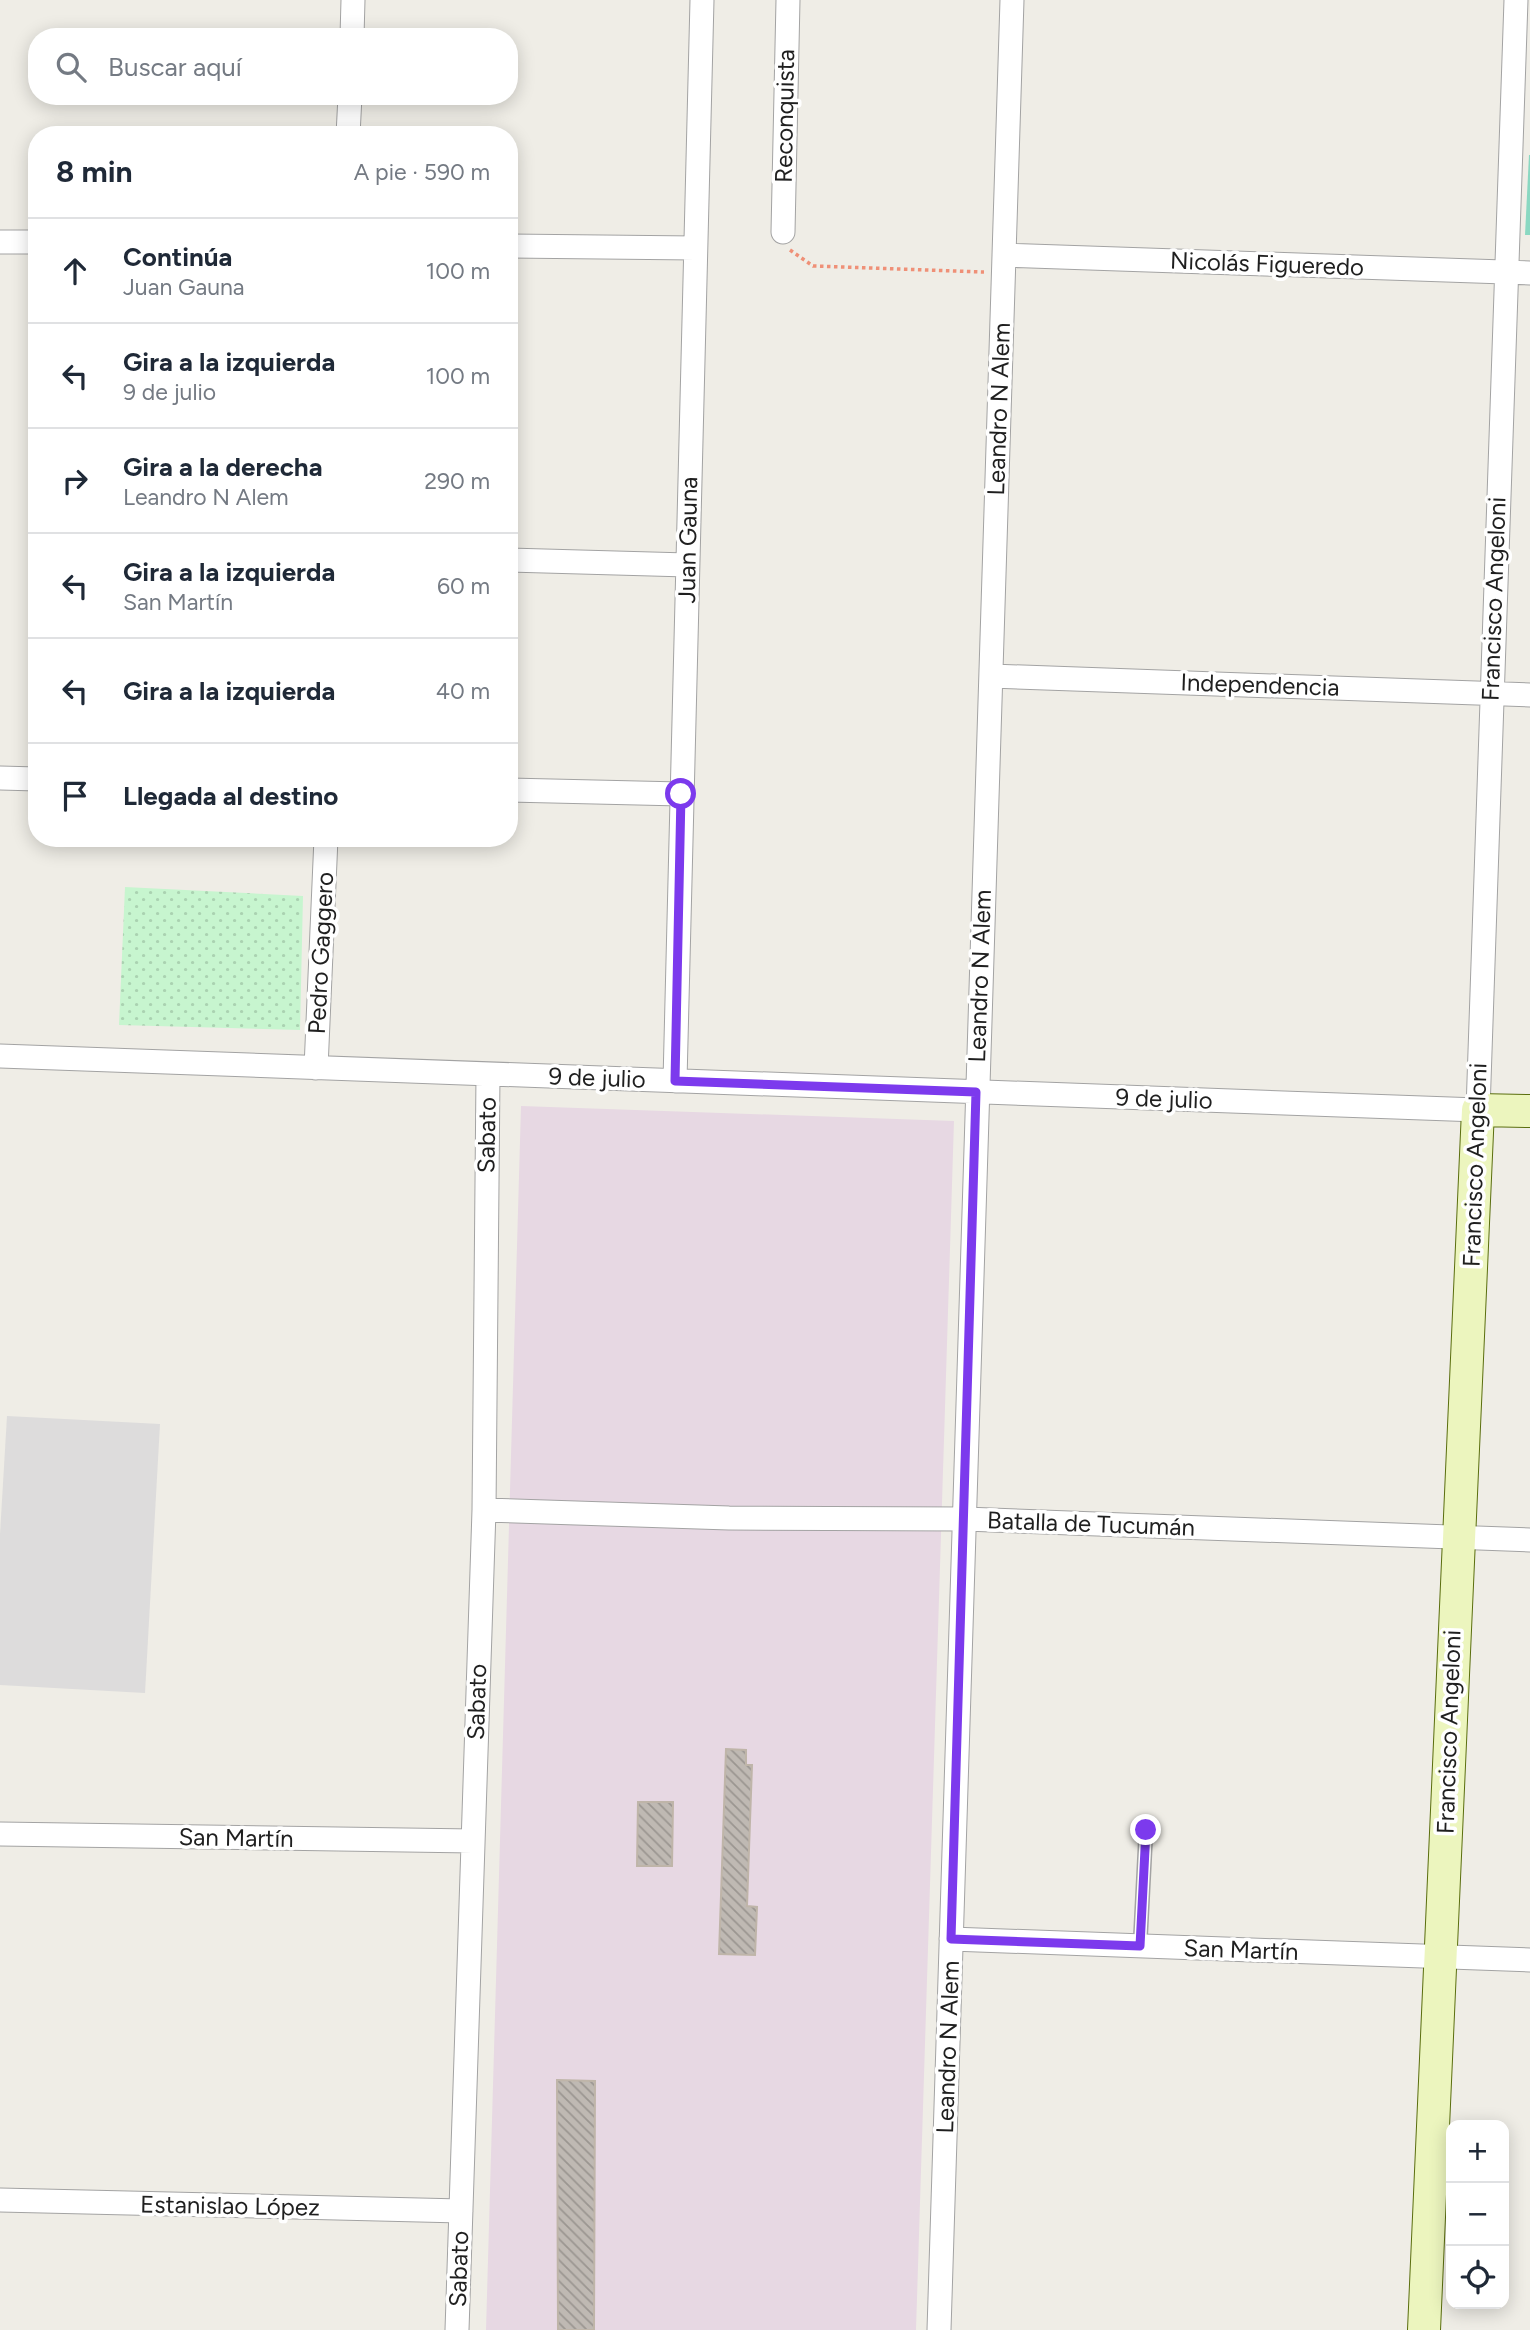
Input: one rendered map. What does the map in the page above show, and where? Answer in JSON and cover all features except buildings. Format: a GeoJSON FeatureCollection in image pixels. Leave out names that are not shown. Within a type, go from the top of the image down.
{"type":"FeatureCollection","features":[{"type":"Feature","properties":{"kind":"main road","name":"9 de julio"},"geometry":{"type":"LineString","coordinates":[[1478,1110],[1530,1111]]}},
{"type":"Feature","properties":{"kind":"main road","name":"Francisco Angeloni"},"geometry":{"type":"LineString","coordinates":[[1424,2330],[1478,1110]]}},
{"type":"Feature","properties":{"kind":"street"},"geometry":{"type":"LineString","coordinates":[[352,28],[353,0]]}},
{"type":"Feature","properties":{"kind":"street","name":"Juan Gauna"},"geometry":{"type":"LineString","coordinates":[[675,1081],[702,0]]}},
{"type":"Feature","properties":{"kind":"street","name":"Reconquista"},"geometry":{"type":"LineString","coordinates":[[783,232],[788,0]]}},
{"type":"Feature","properties":{"kind":"street","name":"Leandro N Alem"},"geometry":{"type":"LineString","coordinates":[[939,2330],[1012,0]]}},
{"type":"Feature","properties":{"kind":"street","name":"Francisco Angeloni"},"geometry":{"type":"LineString","coordinates":[[1478,1110],[1516,0]]}},
{"type":"Feature","properties":{"kind":"street"},"geometry":{"type":"LineString","coordinates":[[348,126],[350,105]]}},
{"type":"Feature","properties":{"kind":"street"},"geometry":{"type":"LineString","coordinates":[[0,242],[28,242]]}},
{"type":"Feature","properties":{"kind":"street"},"geometry":{"type":"LineString","coordinates":[[518,246],[695,248]]}},
{"type":"Feature","properties":{"kind":"street","name":"Nicolás Figueredo"},"geometry":{"type":"LineString","coordinates":[[1004,264],[1530,273]]}},
{"type":"Feature","properties":{"kind":"street"},"geometry":{"type":"LineString","coordinates":[[518,560],[687,565]]}},
{"type":"Feature","properties":{"kind":"street","name":"Independencia"},"geometry":{"type":"LineString","coordinates":[[991,676],[1530,695]]}},
{"type":"Feature","properties":{"kind":"street"},"geometry":{"type":"LineString","coordinates":[[0,778],[28,779]]}},
{"type":"Feature","properties":{"kind":"street"},"geometry":{"type":"LineString","coordinates":[[518,790],[681,794]]}},
{"type":"Feature","properties":{"kind":"street","name":"Pedro Gaggero"},"geometry":{"type":"LineString","coordinates":[[316,1068],[326,847]]}},
{"type":"Feature","properties":{"kind":"street","name":"9 de julio"},"geometry":{"type":"LineString","coordinates":[[0,1056],[1478,1110]]}},
{"type":"Feature","properties":{"kind":"street","name":"Sabato"},"geometry":{"type":"LineString","coordinates":[[457,2330],[484,1510],[488,1074]]}},
{"type":"Feature","properties":{"kind":"street","name":"Batalla de Tucumán"},"geometry":{"type":"LineString","coordinates":[[484,1510],[729,1518],[965,1519],[1530,1541]]}},
{"type":"Feature","properties":{"kind":"street","name":"San Martín"},"geometry":{"type":"LineString","coordinates":[[0,1834],[473,1841]]}},
{"type":"Feature","properties":{"kind":"street","name":"San Martín"},"geometry":{"type":"LineString","coordinates":[[951,1939],[1530,1960]]}},
{"type":"Feature","properties":{"kind":"street","name":"Estanislao López"},"geometry":{"type":"LineString","coordinates":[[0,2200],[461,2211]]}},
{"type":"Feature","properties":{"kind":"lane"},"geometry":{"type":"LineString","coordinates":[[1140,1946],[1146,1830]]}},
{"type":"Feature","properties":{"kind":"path"},"geometry":{"type":"LineString","coordinates":[[783,232],[792,253],[813,265],[1004,264]]}},
{"type":"Feature","properties":{"kind":"shaded area"},"geometry":{"type":"Polygon","coordinates":[[[521,1106],[954,1121],[916,2330],[486,2330],[521,1106]]]}},
{"type":"Feature","properties":{"kind":"shaded area"},"geometry":{"type":"Polygon","coordinates":[[[7,1416],[160,1424],[145,1693],[0,1685],[0,1534],[7,1416]]]}},
{"type":"Feature","properties":{"kind":"green space"},"geometry":{"type":"Polygon","coordinates":[[[1529,155],[1530,235],[1525,235],[1529,155]]]}},
{"type":"Feature","properties":{"kind":"green space"},"geometry":{"type":"Polygon","coordinates":[[[125,887],[303,896],[300,1030],[119,1025],[125,887]]]}},
{"type":"Feature","properties":{"kind":"route"},"geometry":{"type":"LineString","coordinates":[[681,794],[675,1081],[976,1092],[951,1939],[1140,1946],[1146,1830]]}}]}
